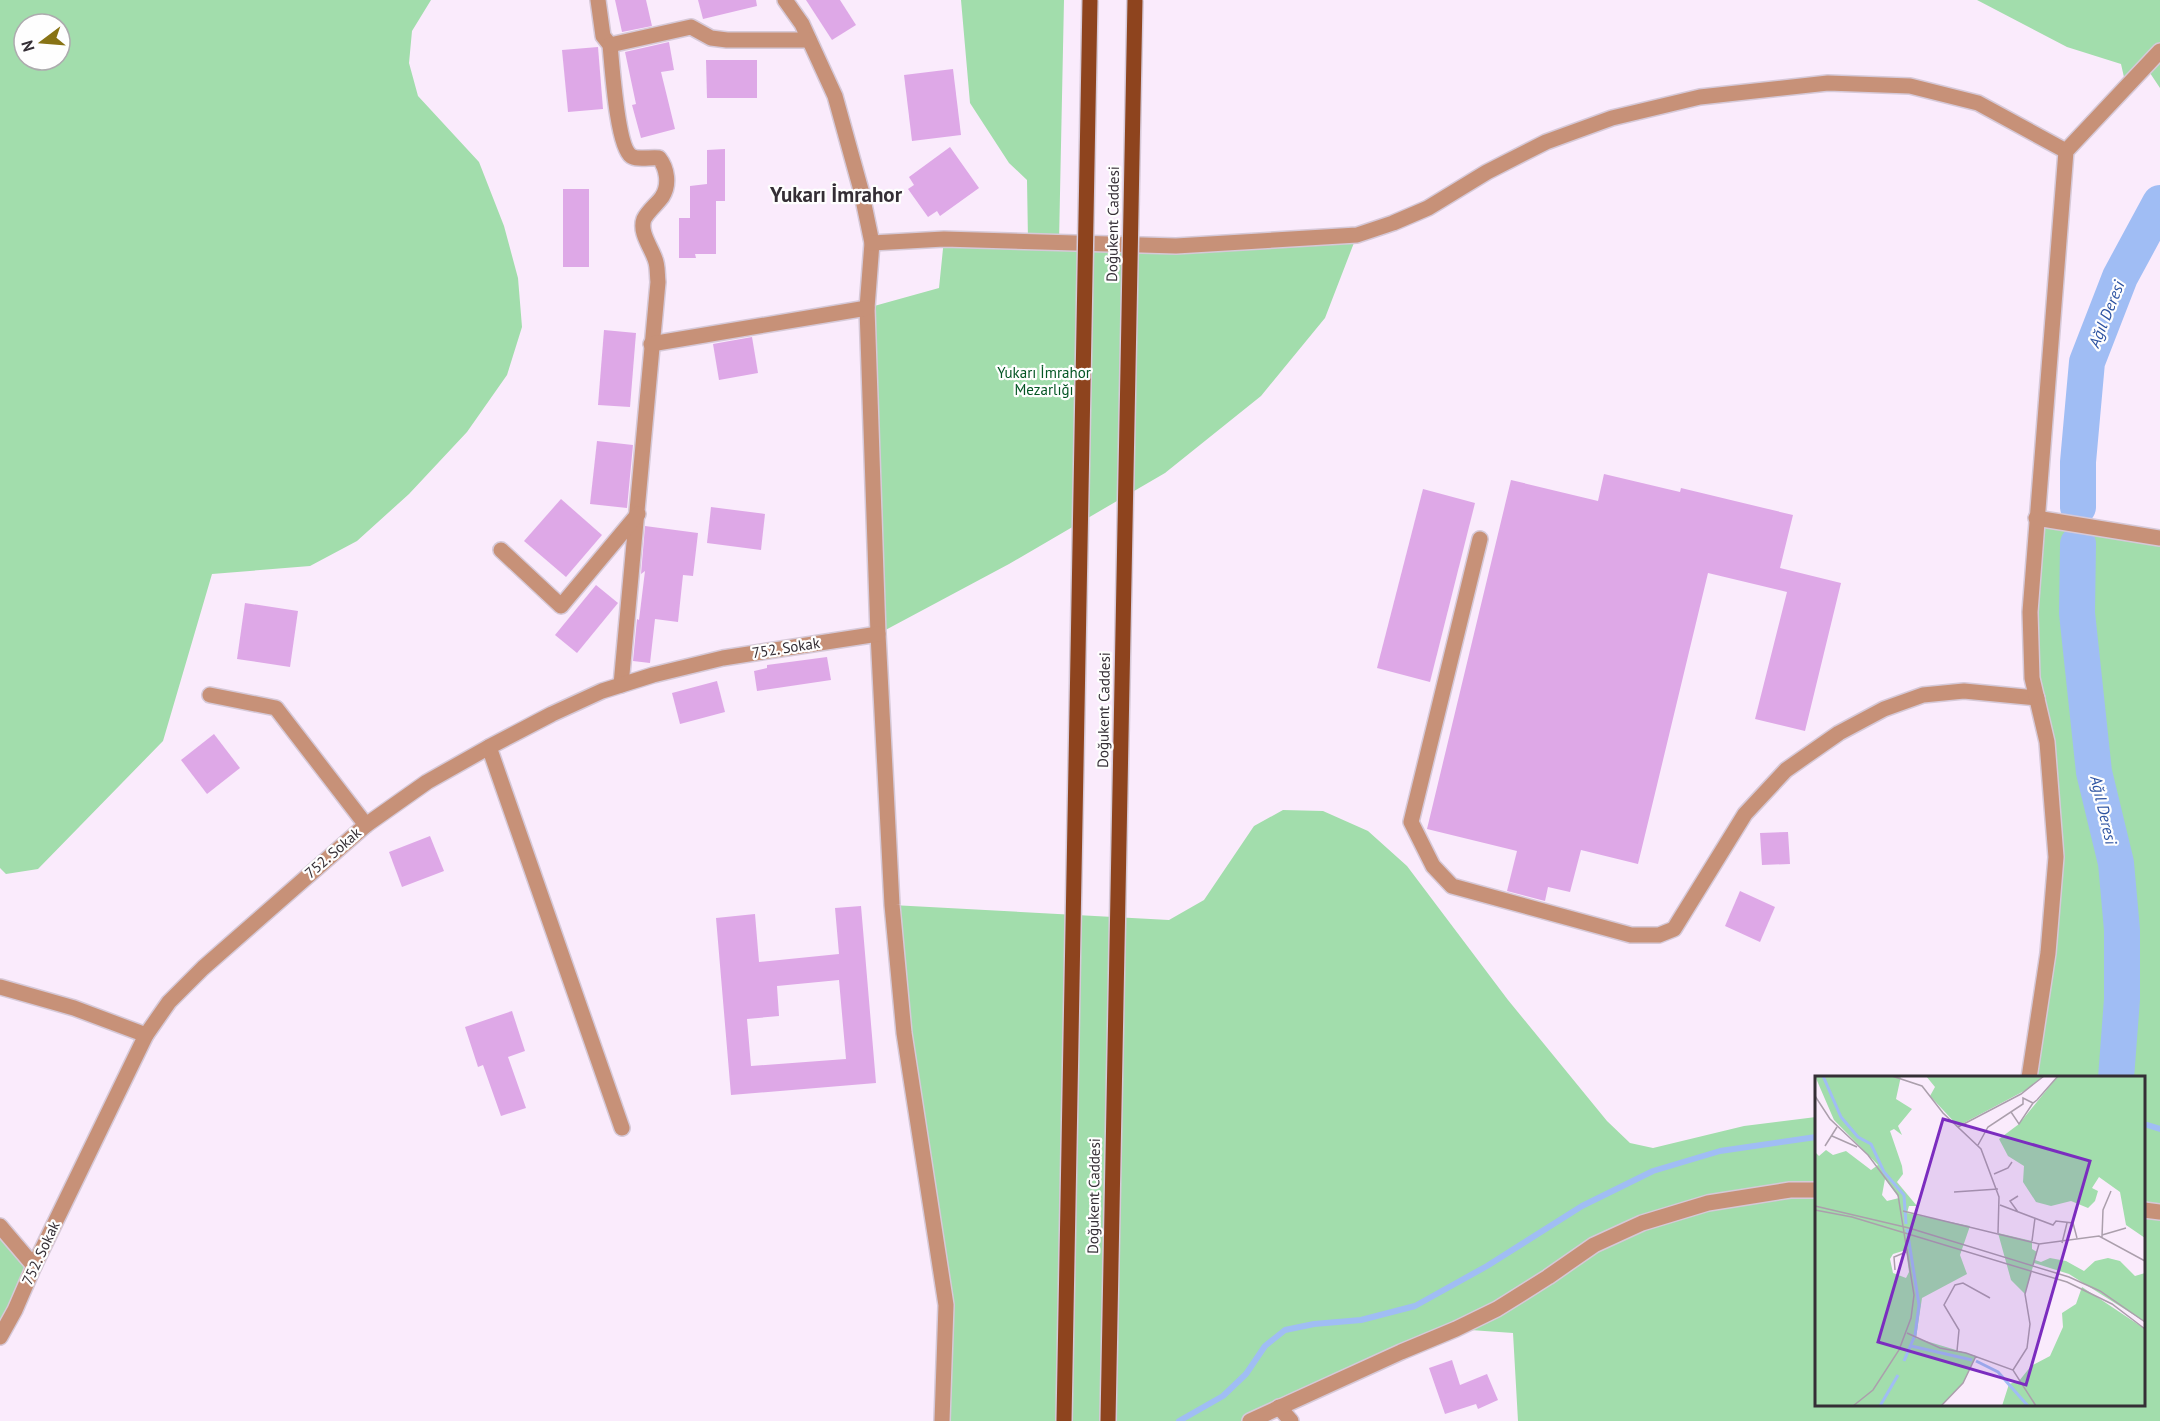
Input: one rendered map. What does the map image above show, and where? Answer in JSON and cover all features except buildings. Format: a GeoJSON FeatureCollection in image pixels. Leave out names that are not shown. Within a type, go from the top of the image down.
{"type":"FeatureCollection","features":[{"type":"Feature","properties":{"kind":"main road","name":"Doğukent Caddesi"},"geometry":{"type":"LineString","coordinates":[[1064,1421],[1090,0]]}},
{"type":"Feature","properties":{"kind":"main road","name":"Doğukent Caddesi"},"geometry":{"type":"LineString","coordinates":[[1108,1421],[1135,0]]}},
{"type":"Feature","properties":{"kind":"street"},"geometry":{"type":"LineString","coordinates":[[598,0],[603,36],[610,45],[623,144],[629,155],[634,157],[659,158],[665,167],[666,185],[663,195],[645,218],[643,226],[645,237],[656,261],[658,282],[621,685]]}},
{"type":"Feature","properties":{"kind":"street"},"geometry":{"type":"LineString","coordinates":[[784,0],[802,24],[835,96],[861,190],[872,243],[867,308],[878,634],[892,905],[904,1033],[946,1305],[942,1421]]}},
{"type":"Feature","properties":{"kind":"street"},"geometry":{"type":"LineString","coordinates":[[610,45],[691,27],[711,38],[726,40],[809,40]]}},
{"type":"Feature","properties":{"kind":"street"},"geometry":{"type":"LineString","coordinates":[[2029,1076],[2048,953],[2056,857],[2047,742],[2032,678],[2030,612],[2066,150],[2160,51]]}},
{"type":"Feature","properties":{"kind":"street"},"geometry":{"type":"LineString","coordinates":[[872,243],[944,239],[1176,246],[1356,235],[1428,208],[1487,172],[1546,142],[1612,118],[1700,97],[1828,83],[1910,86],[1978,104],[2066,150]]}},
{"type":"Feature","properties":{"kind":"street"},"geometry":{"type":"LineString","coordinates":[[651,344],[867,308]]}},
{"type":"Feature","properties":{"kind":"street"},"geometry":{"type":"LineString","coordinates":[[501,550],[561,606],[638,514]]}},
{"type":"Feature","properties":{"kind":"street"},"geometry":{"type":"LineString","coordinates":[[2036,518],[2160,538]]}},
{"type":"Feature","properties":{"kind":"street"},"geometry":{"type":"LineString","coordinates":[[1480,539],[1411,822],[1433,867],[1452,886],[1631,935],[1659,935],[1674,929],[1745,814],[1786,770],[1839,733],[1884,709],[1923,695],[1964,691],[2037,698]]}},
{"type":"Feature","properties":{"kind":"street","name":"752. Sokak"},"geometry":{"type":"LineString","coordinates":[[0,1337],[146,1035],[169,1002],[202,968],[366,825],[427,782],[552,714],[602,691],[723,658],[878,634]]}},
{"type":"Feature","properties":{"kind":"street"},"geometry":{"type":"LineString","coordinates":[[210,695],[276,708],[366,825]]}},
{"type":"Feature","properties":{"kind":"street"},"geometry":{"type":"LineString","coordinates":[[489,747],[622,1128]]}},
{"type":"Feature","properties":{"kind":"street"},"geometry":{"type":"LineString","coordinates":[[0,987],[74,1008],[146,1035]]}},
{"type":"Feature","properties":{"kind":"street"},"geometry":{"type":"LineString","coordinates":[[1250,1421],[1497,1309],[1594,1245],[1642,1223],[1708,1203],[1790,1190],[1815,1190]]}},
{"type":"Feature","properties":{"kind":"street"},"geometry":{"type":"LineString","coordinates":[[2145,1210],[2160,1212]]}},
{"type":"Feature","properties":{"kind":"street"},"geometry":{"type":"LineString","coordinates":[[0,1226],[34,1266]]}},
{"type":"Feature","properties":{"kind":"street"},"geometry":{"type":"LineString","coordinates":[[1279,1407],[1291,1421]]}},
{"type":"Feature","properties":{"kind":"green space"},"geometry":{"type":"Polygon","coordinates":[[[0,0],[431,0],[412,31],[409,63],[418,96],[479,162],[504,226],[518,278],[522,327],[507,375],[467,432],[409,494],[357,541],[310,566],[212,574],[163,741],[38,869],[6,874],[0,868],[0,0]]]}},
{"type":"Feature","properties":{"kind":"green space","name":"Yukarı İmrahor Mezarlığı"},"geometry":{"type":"Polygon","coordinates":[[[961,0],[1064,0],[1059,242],[1357,235],[1325,318],[1261,396],[1165,473],[1009,564],[878,634],[867,308],[939,288],[944,239],[1028,241],[1027,180],[1009,163],[970,103],[961,0]]]}},
{"type":"Feature","properties":{"kind":"green space"},"geometry":{"type":"Polygon","coordinates":[[[1977,0],[2160,0],[2160,88],[2146,67],[2126,86],[2121,64],[2067,47],[1977,0]]]}},
{"type":"Feature","properties":{"kind":"green space"},"geometry":{"type":"Polygon","coordinates":[[[2036,518],[2160,538],[2160,1421],[1518,1421],[1513,1333],[1456,1329],[1265,1414],[1269,1421],[942,1421],[946,1351],[892,905],[1169,920],[1204,900],[1254,826],[1283,810],[1323,811],[1368,831],[1407,866],[1508,1000],[1607,1121],[1630,1143],[1653,1148],[1744,1126],[1815,1117],[1815,1406],[2145,1406],[2145,1076],[2029,1076],[2056,857],[2032,678],[2036,518]]]}},
{"type":"Feature","properties":{"kind":"green space"},"geometry":{"type":"Polygon","coordinates":[[[0,1234],[29,1268],[0,1337],[0,1234]]]}},
{"type":"Feature","properties":{"kind":"waterway","name":"Ağıl Deresi"},"geometry":{"type":"LineString","coordinates":[[2078,507],[2078,462],[2087,362],[2120,277],[2160,203]]}},
{"type":"Feature","properties":{"kind":"waterway","name":"Ağıl Deresi"},"geometry":{"type":"LineString","coordinates":[[2078,544],[2077,613],[2094,772],[2116,863],[2122,930],[2122,999],[2116,1076]]}},
{"type":"Feature","properties":{"kind":"waterway"},"geometry":{"type":"LineString","coordinates":[[2145,1124],[2160,1129]]}},
{"type":"Feature","properties":{"kind":"waterway"},"geometry":{"type":"LineString","coordinates":[[1179,1421],[1223,1396],[1246,1374],[1265,1346],[1285,1330],[1314,1324],[1361,1320],[1415,1306],[1487,1266],[1582,1206],[1653,1171],[1720,1151],[1815,1137]]}},
{"type":"Feature","properties":{"kind":"district","name":"Yukarı İmrahor"},"geometry":{"type":"Point","coordinates":[836,195]}}]}
